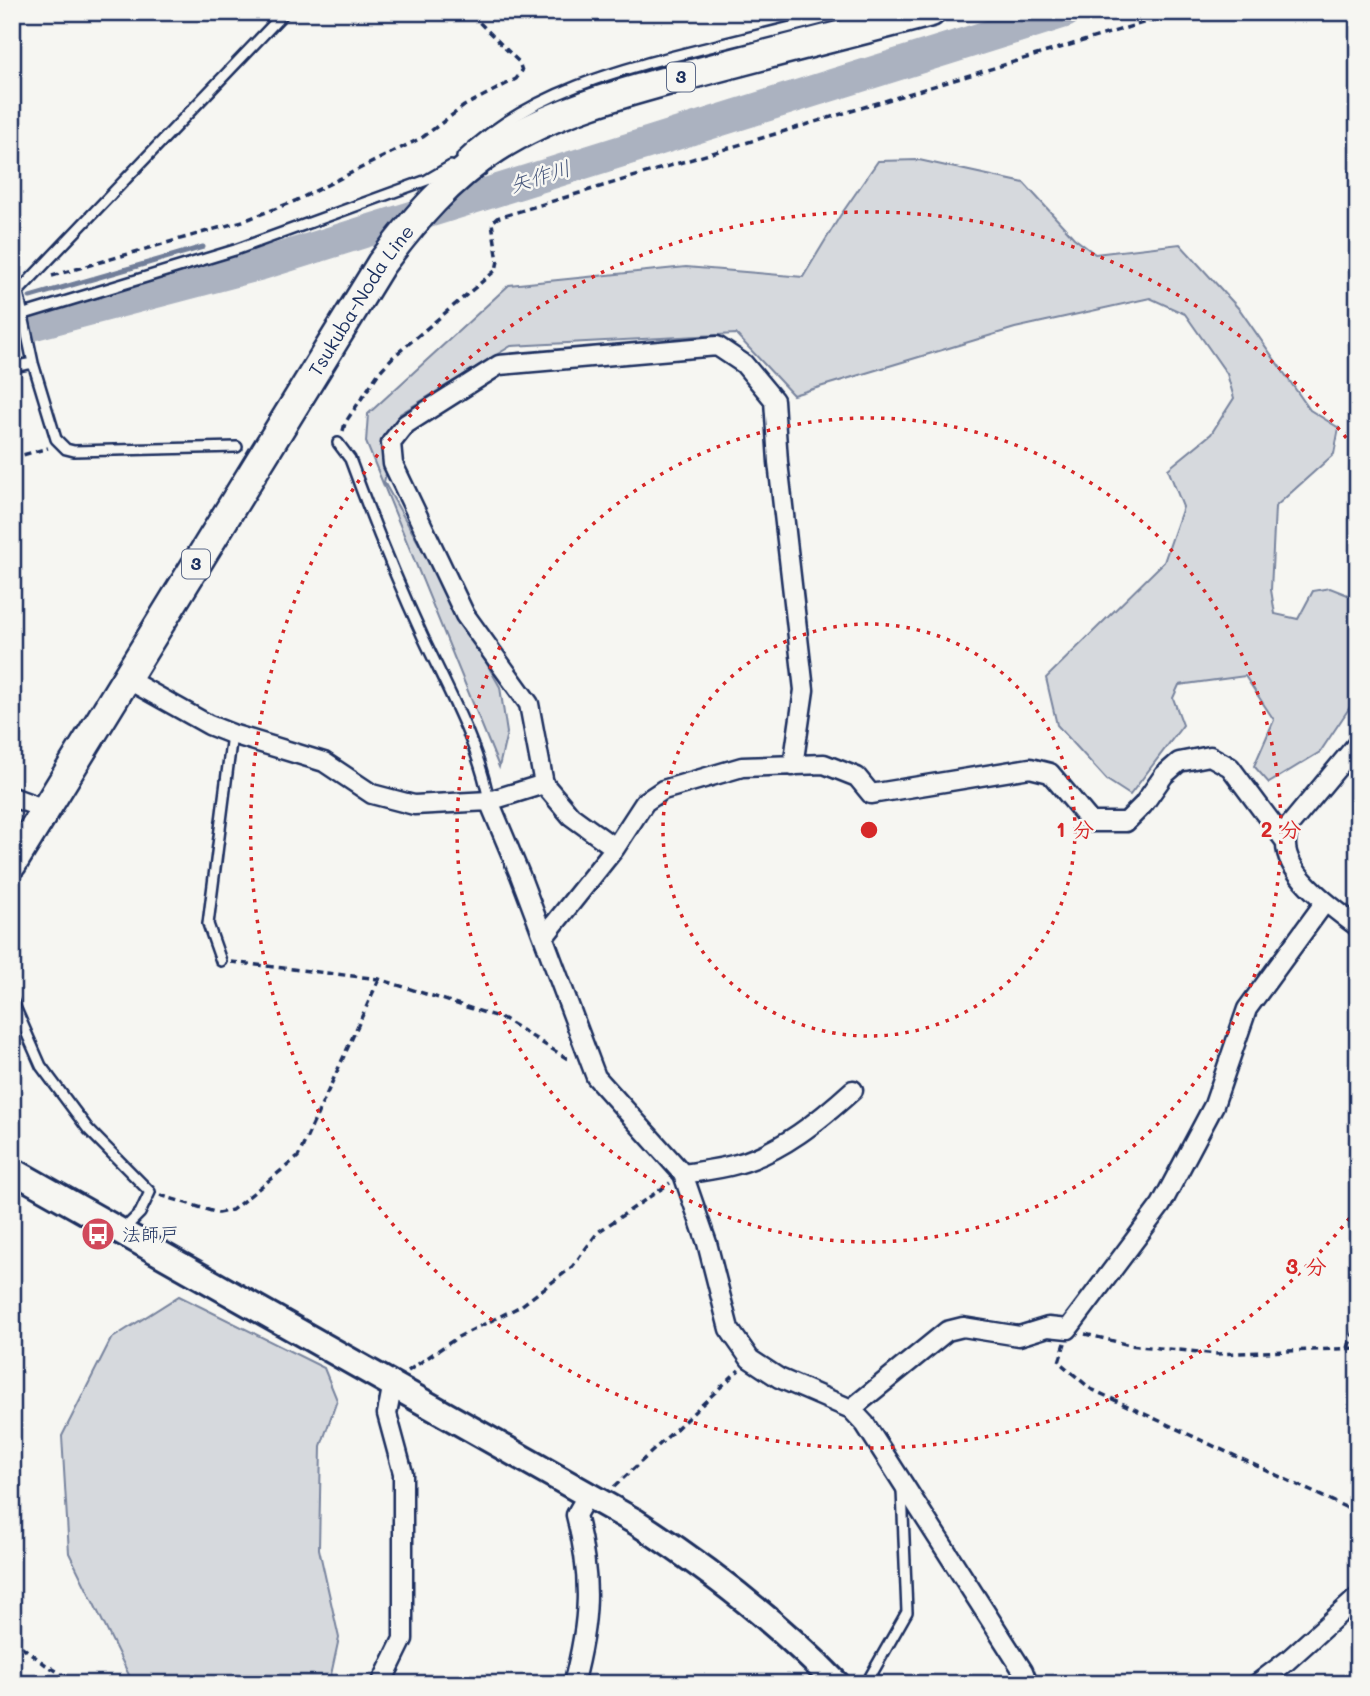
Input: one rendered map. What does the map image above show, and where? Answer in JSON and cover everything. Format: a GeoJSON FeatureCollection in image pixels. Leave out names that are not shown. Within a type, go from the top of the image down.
{"type":"FeatureCollection","features":[{"type":"Feature","properties":{"kind":"main road","name":"Tsukuba-Noda Line"},"geometry":{"type":"LineString","coordinates":[[12,864],[381,264],[455,174],[530,129],[596,103],[644,87],[932,12]]}},
{"type":"Feature","properties":{"kind":"street"},"geometry":{"type":"LineString","coordinates":[[615,848],[570,816],[544,784],[529,704],[465,615],[393,464],[391,443],[406,424],[499,365],[717,346],[744,364],[774,400],[778,462],[804,691],[793,766]]}},
{"type":"Feature","properties":{"kind":"street"},"geometry":{"type":"LineString","coordinates":[[125,678],[209,725],[324,762],[372,794],[414,805],[489,801],[544,784]]}},
{"type":"Feature","properties":{"kind":"street"},"geometry":{"type":"LineString","coordinates":[[1358,743],[1289,825],[1286,842],[1287,851],[1301,878],[1325,902],[1358,927]]}},
{"type":"Feature","properties":{"kind":"street"},"geometry":{"type":"LineString","coordinates":[[544,937],[615,848],[645,802],[663,790],[742,767],[824,764],[857,777],[871,794],[1030,768],[1050,773],[1091,822],[1125,822],[1143,805],[1164,775],[1179,762],[1210,756],[1230,767],[1286,842]]}},
{"type":"Feature","properties":{"kind":"street"},"geometry":{"type":"LineString","coordinates":[[12,797],[45,809]]}},
{"type":"Feature","properties":{"kind":"street"},"geometry":{"type":"LineString","coordinates":[[489,801],[544,937],[596,1077],[683,1174],[706,1242],[729,1329],[750,1359],[779,1378],[852,1409],[865,1424],[1015,1659],[1028,1684]]}},
{"type":"Feature","properties":{"kind":"street"},"geometry":{"type":"LineString","coordinates":[[852,1409],[947,1331],[963,1327],[1019,1336],[1048,1327],[1068,1329],[1161,1205],[1214,1105],[1247,1009],[1325,902]]}},
{"type":"Feature","properties":{"kind":"street"},"geometry":{"type":"LineString","coordinates":[[683,1174],[739,1164],[780,1147],[832,1110],[853,1090]]}},
{"type":"Feature","properties":{"kind":"street"},"geometry":{"type":"LineString","coordinates":[[12,1170],[594,1497],[712,1573],[784,1631],[837,1684]]}},
{"type":"Feature","properties":{"kind":"street"},"geometry":{"type":"LineString","coordinates":[[381,1684],[403,1639],[403,1473],[387,1414],[393,1383]]}},
{"type":"Feature","properties":{"kind":"street"},"geometry":{"type":"LineString","coordinates":[[573,1684],[583,1646],[589,1590],[583,1542],[576,1515],[594,1497]]}},
{"type":"Feature","properties":{"kind":"street"},"geometry":{"type":"LineString","coordinates":[[1257,1684],[1287,1661],[1358,1597]]}},
{"type":"Feature","properties":{"kind":"lane"},"geometry":{"type":"LineString","coordinates":[[237,447],[74,452],[61,445],[56,439],[32,358],[18,292],[285,12]]}},
{"type":"Feature","properties":{"kind":"lane"},"geometry":{"type":"LineString","coordinates":[[22,317],[235,250],[427,180],[455,174],[496,128],[540,102],[602,76],[849,12]]}},
{"type":"Feature","properties":{"kind":"lane"},"geometry":{"type":"LineString","coordinates":[[12,367],[32,358]]}},
{"type":"Feature","properties":{"kind":"lane"},"geometry":{"type":"LineString","coordinates":[[338,443],[349,459],[396,578],[456,708],[485,780],[489,801]]}},
{"type":"Feature","properties":{"kind":"lane"},"geometry":{"type":"LineString","coordinates":[[222,961],[208,924],[232,734]]}},
{"type":"Feature","properties":{"kind":"lane"},"geometry":{"type":"LineString","coordinates":[[12,1000],[41,1066],[88,1129],[150,1192],[140,1213],[121,1232]]}},
{"type":"Feature","properties":{"kind":"lane"},"geometry":{"type":"LineString","coordinates":[[866,1684],[907,1612],[902,1484]]}},
{"type":"Feature","properties":{"kind":"path"},"geometry":{"type":"LineString","coordinates":[[36,275],[49,277],[70,272],[246,220],[295,201],[423,137],[464,106],[516,79],[522,71],[519,62],[469,12]]}},
{"type":"Feature","properties":{"kind":"path"},"geometry":{"type":"LineString","coordinates":[[338,443],[345,423],[380,371],[496,270],[498,261],[492,223],[497,218],[1179,12]]}},
{"type":"Feature","properties":{"kind":"path"},"geometry":{"type":"LineString","coordinates":[[12,458],[61,445]]}},
{"type":"Feature","properties":{"kind":"path"},"geometry":{"type":"LineString","coordinates":[[222,961],[379,979],[504,1019],[596,1077]]}},
{"type":"Feature","properties":{"kind":"path"},"geometry":{"type":"LineString","coordinates":[[150,1192],[218,1213],[232,1210],[298,1157],[379,979]]}},
{"type":"Feature","properties":{"kind":"path"},"geometry":{"type":"LineString","coordinates":[[393,1383],[458,1337],[521,1306],[572,1266],[598,1232],[683,1174]]}},
{"type":"Feature","properties":{"kind":"path"},"geometry":{"type":"LineString","coordinates":[[1348,1348],[1358,1320]]}},
{"type":"Feature","properties":{"kind":"path"},"geometry":{"type":"LineString","coordinates":[[1358,1348],[1217,1354],[1130,1345],[1068,1329],[1059,1362],[1091,1389],[1358,1513]]}},
{"type":"Feature","properties":{"kind":"path"},"geometry":{"type":"LineString","coordinates":[[594,1497],[750,1359]]}},
{"type":"Feature","properties":{"kind":"path"},"geometry":{"type":"LineString","coordinates":[[12,1639],[46,1665],[79,1684]]}},
{"type":"Feature","properties":{"kind":"shaded area"},"geometry":{"type":"Polygon","coordinates":[[[919,160],[1024,183],[1074,238],[1095,254],[1180,244],[1240,310],[1310,410],[1339,428],[1334,454],[1275,507],[1271,590],[1275,614],[1298,619],[1313,591],[1330,588],[1358,599],[1358,695],[1320,752],[1269,783],[1254,766],[1274,720],[1245,676],[1179,685],[1173,698],[1183,725],[1130,795],[1107,780],[1057,725],[1046,678],[1164,562],[1183,507],[1168,469],[1211,434],[1234,398],[1227,374],[1185,314],[1150,298],[1015,328],[793,395],[736,334],[511,346],[400,414],[384,482],[500,687],[507,733],[499,767],[366,442],[368,414],[509,285],[686,267],[803,277],[878,161],[919,160]]]}},
{"type":"Feature","properties":{"kind":"shaded area"},"geometry":{"type":"Polygon","coordinates":[[[179,1296],[324,1368],[337,1400],[321,1446],[319,1549],[339,1638],[329,1684],[128,1684],[130,1677],[69,1553],[62,1436],[111,1339],[179,1296]]]}},
{"type":"Feature","properties":{"kind":"waterway","name":"矢作川"},"geometry":{"type":"LineString","coordinates":[[12,330],[262,264],[1065,12]]}},
{"type":"Feature","properties":{"kind":"waterway"},"geometry":{"type":"LineString","coordinates":[[30,297],[203,247]]}},
{"type":"Feature","properties":{"kind":"place","name":"法師戸"},"geometry":{"type":"Point","coordinates":[98,1234]}}]}
